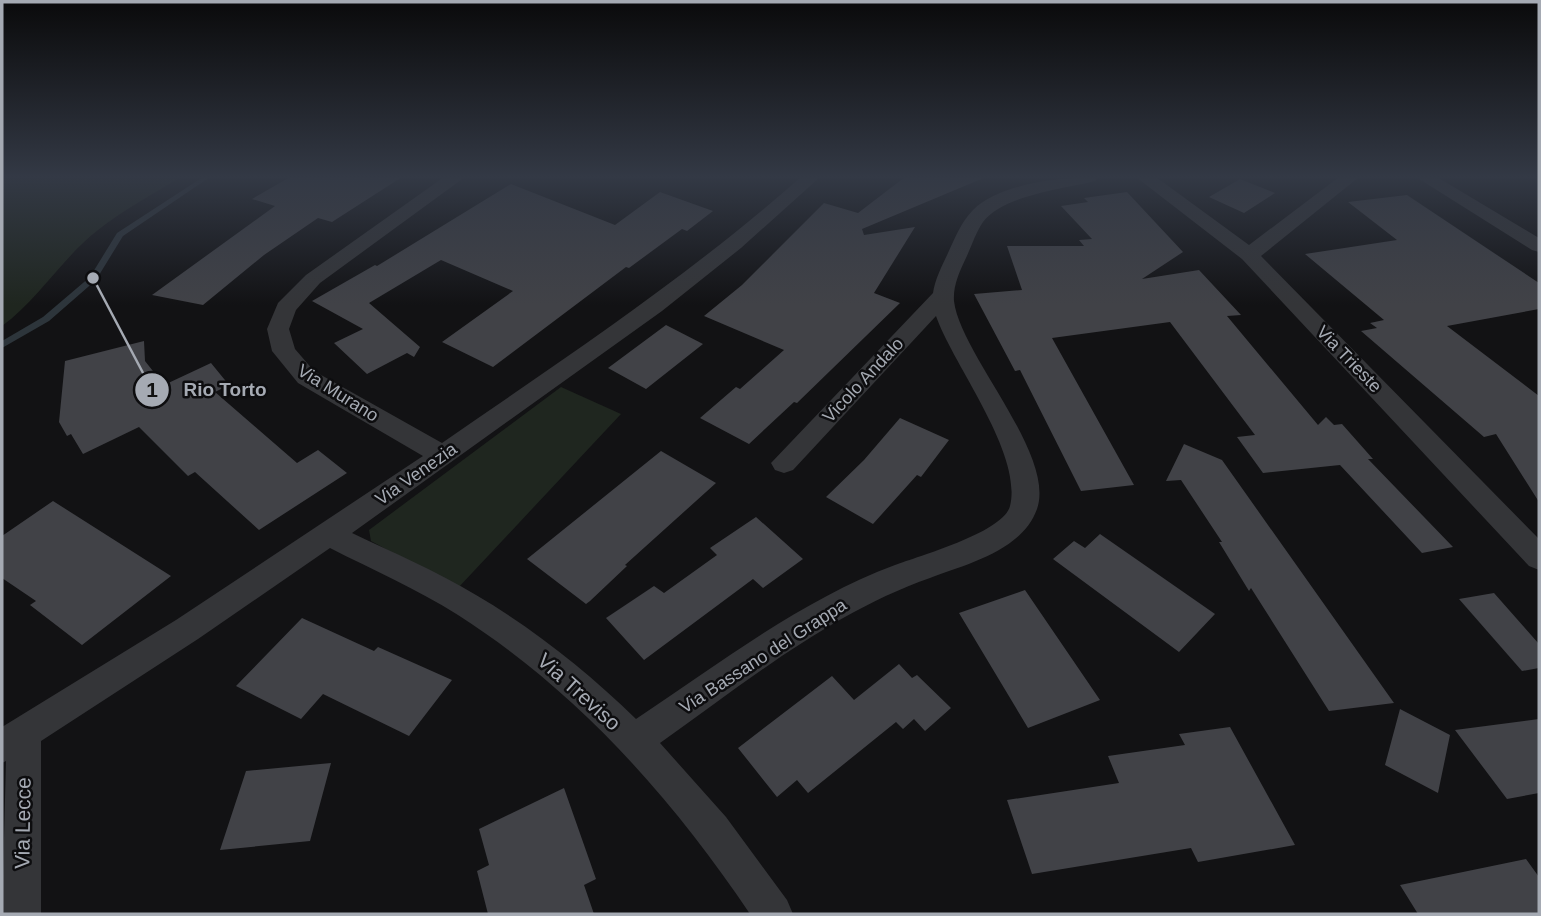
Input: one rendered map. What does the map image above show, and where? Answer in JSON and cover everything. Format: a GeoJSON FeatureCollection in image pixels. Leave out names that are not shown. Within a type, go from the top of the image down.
{"type":"FeatureCollection","features":[{"type":"Feature","properties":{"kind":"street","name":"Via Murano"},"geometry":{"type":"LineString","coordinates":[[396,220],[313,279],[286,308],[278,329],[284,351],[306,377],[443,456]]}},
{"type":"Feature","properties":{"kind":"street","name":"Via Venezia"},"geometry":{"type":"LineString","coordinates":[[13,739],[330,535],[668,296],[764,220]]}},
{"type":"Feature","properties":{"kind":"street"},"geometry":{"type":"LineString","coordinates":[[941,297],[947,278],[976,220]]}},
{"type":"Feature","properties":{"kind":"street","name":"Via Trieste"},"geometry":{"type":"LineString","coordinates":[[1203,220],[1250,255],[1539,558]]}},
{"type":"Feature","properties":{"kind":"street"},"geometry":{"type":"LineString","coordinates":[[1250,255],[1295,220]]}},
{"type":"Feature","properties":{"kind":"street"},"geometry":{"type":"LineString","coordinates":[[1496,220],[1539,246]]}},
{"type":"Feature","properties":{"kind":"street","name":"Vicolo Andalo"},"geometry":{"type":"LineString","coordinates":[[784,463],[941,297]]}},
{"type":"Feature","properties":{"kind":"street","name":"Via Bassano del Grappa"},"geometry":{"type":"LineString","coordinates":[[633,741],[829,612],[877,586],[985,543],[1016,521],[1024,508],[1021,467],[951,327],[941,297]]}},
{"type":"Feature","properties":{"kind":"street","name":"Via Treviso"},"geometry":{"type":"LineString","coordinates":[[330,535],[426,582],[485,616],[561,673],[633,741],[706,820],[774,914]]}},
{"type":"Feature","properties":{"kind":"street","name":"Via Lecce"},"geometry":{"type":"LineString","coordinates":[[13,739],[21,914]]}},
{"type":"Feature","properties":{"kind":"shaded area"},"geometry":{"type":"Polygon","coordinates":[[[2,220],[113,220],[85,241],[27,304],[2,326],[2,220]]]}},
{"type":"Feature","properties":{"kind":"shaded area"},"geometry":{"type":"Polygon","coordinates":[[[561,387],[621,414],[458,588],[371,541],[369,530],[561,387]]]}},
{"type":"Feature","properties":{"kind":"building"},"geometry":{"type":"Polygon","coordinates":[[[256,220],[315,220],[264,255],[203,305],[152,295],[256,220]]]}},
{"type":"Feature","properties":{"kind":"building"},"geometry":{"type":"Polygon","coordinates":[[[453,220],[602,220],[615,225],[622,220],[702,220],[687,231],[682,229],[629,268],[626,267],[493,367],[442,342],[513,291],[441,260],[369,303],[420,347],[414,357],[407,353],[367,374],[334,343],[363,329],[312,301],[377,266],[453,220]]]}},
{"type":"Feature","properties":{"kind":"building"},"geometry":{"type":"Polygon","coordinates":[[[807,220],[884,220],[862,229],[864,235],[915,227],[874,293],[900,303],[797,403],[794,402],[749,444],[700,418],[736,387],[740,389],[784,350],[704,316],[742,285],[807,220]]]}},
{"type":"Feature","properties":{"kind":"building"},"geometry":{"type":"Polygon","coordinates":[[[1074,220],[1153,220],[1183,252],[1142,279],[1199,270],[1241,315],[1227,316],[1318,425],[1326,417],[1334,425],[1342,424],[1373,459],[1368,459],[1453,547],[1422,553],[1340,465],[1263,473],[1237,437],[1255,435],[1170,322],[1052,338],[1134,485],[1081,491],[1020,370],[1015,371],[974,294],[1022,290],[1007,246],[1084,246],[1079,240],[1092,239],[1074,220]]]}},
{"type":"Feature","properties":{"kind":"building"},"geometry":{"type":"Polygon","coordinates":[[[1371,220],[1444,220],[1539,283],[1539,309],[1447,326],[1539,396],[1539,502],[1496,434],[1484,437],[1361,331],[1377,328],[1370,323],[1384,320],[1305,254],[1397,240],[1371,220]]]}},
{"type":"Feature","properties":{"kind":"building"},"geometry":{"type":"Polygon","coordinates":[[[666,325],[703,344],[646,389],[608,368],[666,325]]]}},
{"type":"Feature","properties":{"kind":"building"},"geometry":{"type":"Polygon","coordinates":[[[144,341],[145,361],[164,385],[211,363],[229,385],[215,392],[297,463],[318,450],[347,473],[259,530],[195,472],[188,476],[139,427],[83,454],[71,434],[67,436],[59,422],[65,361],[144,341]]]}},
{"type":"Feature","properties":{"kind":"building"},"geometry":{"type":"Polygon","coordinates":[[[900,418],[949,440],[921,477],[917,475],[873,524],[826,497],[864,460],[900,418]]]}},
{"type":"Feature","properties":{"kind":"building"},"geometry":{"type":"Polygon","coordinates":[[[1184,444],[1222,460],[1394,703],[1329,711],[1251,588],[1249,591],[1219,542],[1222,542],[1181,480],[1166,481],[1184,444]]]}},
{"type":"Feature","properties":{"kind":"building"},"geometry":{"type":"Polygon","coordinates":[[[661,451],[716,483],[625,565],[627,566],[590,601],[586,604],[527,559],[661,451]]]}},
{"type":"Feature","properties":{"kind":"building"},"geometry":{"type":"Polygon","coordinates":[[[53,501],[171,576],[82,645],[30,605],[36,601],[2,578],[2,536],[53,501]]]}},
{"type":"Feature","properties":{"kind":"building"},"geometry":{"type":"Polygon","coordinates":[[[756,517],[803,559],[763,588],[753,579],[644,660],[606,618],[654,586],[664,593],[717,555],[710,548],[756,517]]]}},
{"type":"Feature","properties":{"kind":"building"},"geometry":{"type":"Polygon","coordinates":[[[1100,534],[1215,614],[1179,652],[1053,559],[1074,541],[1085,548],[1100,534]]]}},
{"type":"Feature","properties":{"kind":"building"},"geometry":{"type":"Polygon","coordinates":[[[1025,590],[1100,700],[1028,728],[959,613],[1025,590]]]}},
{"type":"Feature","properties":{"kind":"building"},"geometry":{"type":"Polygon","coordinates":[[[1494,593],[1539,644],[1539,668],[1522,671],[1459,599],[1494,593]]]}},
{"type":"Feature","properties":{"kind":"building"},"geometry":{"type":"Polygon","coordinates":[[[302,618],[374,651],[378,647],[452,680],[409,736],[323,694],[301,719],[236,686],[302,618]]]}},
{"type":"Feature","properties":{"kind":"building"},"geometry":{"type":"Polygon","coordinates":[[[899,664],[912,678],[917,675],[951,708],[925,731],[914,719],[903,729],[896,722],[808,793],[797,780],[777,797],[738,748],[832,676],[854,700],[899,664]]]}},
{"type":"Feature","properties":{"kind":"building"},"geometry":{"type":"Polygon","coordinates":[[[1400,709],[1450,735],[1438,793],[1385,765],[1400,709]]]}},
{"type":"Feature","properties":{"kind":"building"},"geometry":{"type":"Polygon","coordinates":[[[1539,719],[1539,793],[1507,799],[1455,730],[1539,719]]]}},
{"type":"Feature","properties":{"kind":"building"},"geometry":{"type":"Polygon","coordinates":[[[1230,727],[1295,845],[1198,862],[1191,848],[1032,874],[1007,800],[1119,783],[1108,756],[1185,745],[1179,734],[1230,727]]]}},
{"type":"Feature","properties":{"kind":"building"},"geometry":{"type":"Polygon","coordinates":[[[331,763],[310,841],[220,850],[246,771],[331,763]]]}},
{"type":"Feature","properties":{"kind":"building"},"geometry":{"type":"Polygon","coordinates":[[[564,788],[596,879],[584,885],[594,914],[488,914],[477,871],[489,865],[479,829],[564,788]]]}},
{"type":"Feature","properties":{"kind":"building"},"geometry":{"type":"Polygon","coordinates":[[[1526,859],[1539,877],[1539,914],[1418,914],[1400,885],[1526,859]]]}},
{"type":"Feature","properties":{"kind":"waterway"},"geometry":{"type":"LineString","coordinates":[[2,345],[46,319],[93,278],[120,235],[143,220]]}},
{"type":"Feature","properties":{"kind":"place","name":"Rio Torto"},"geometry":{"type":"Point","coordinates":[93,278]}}]}
